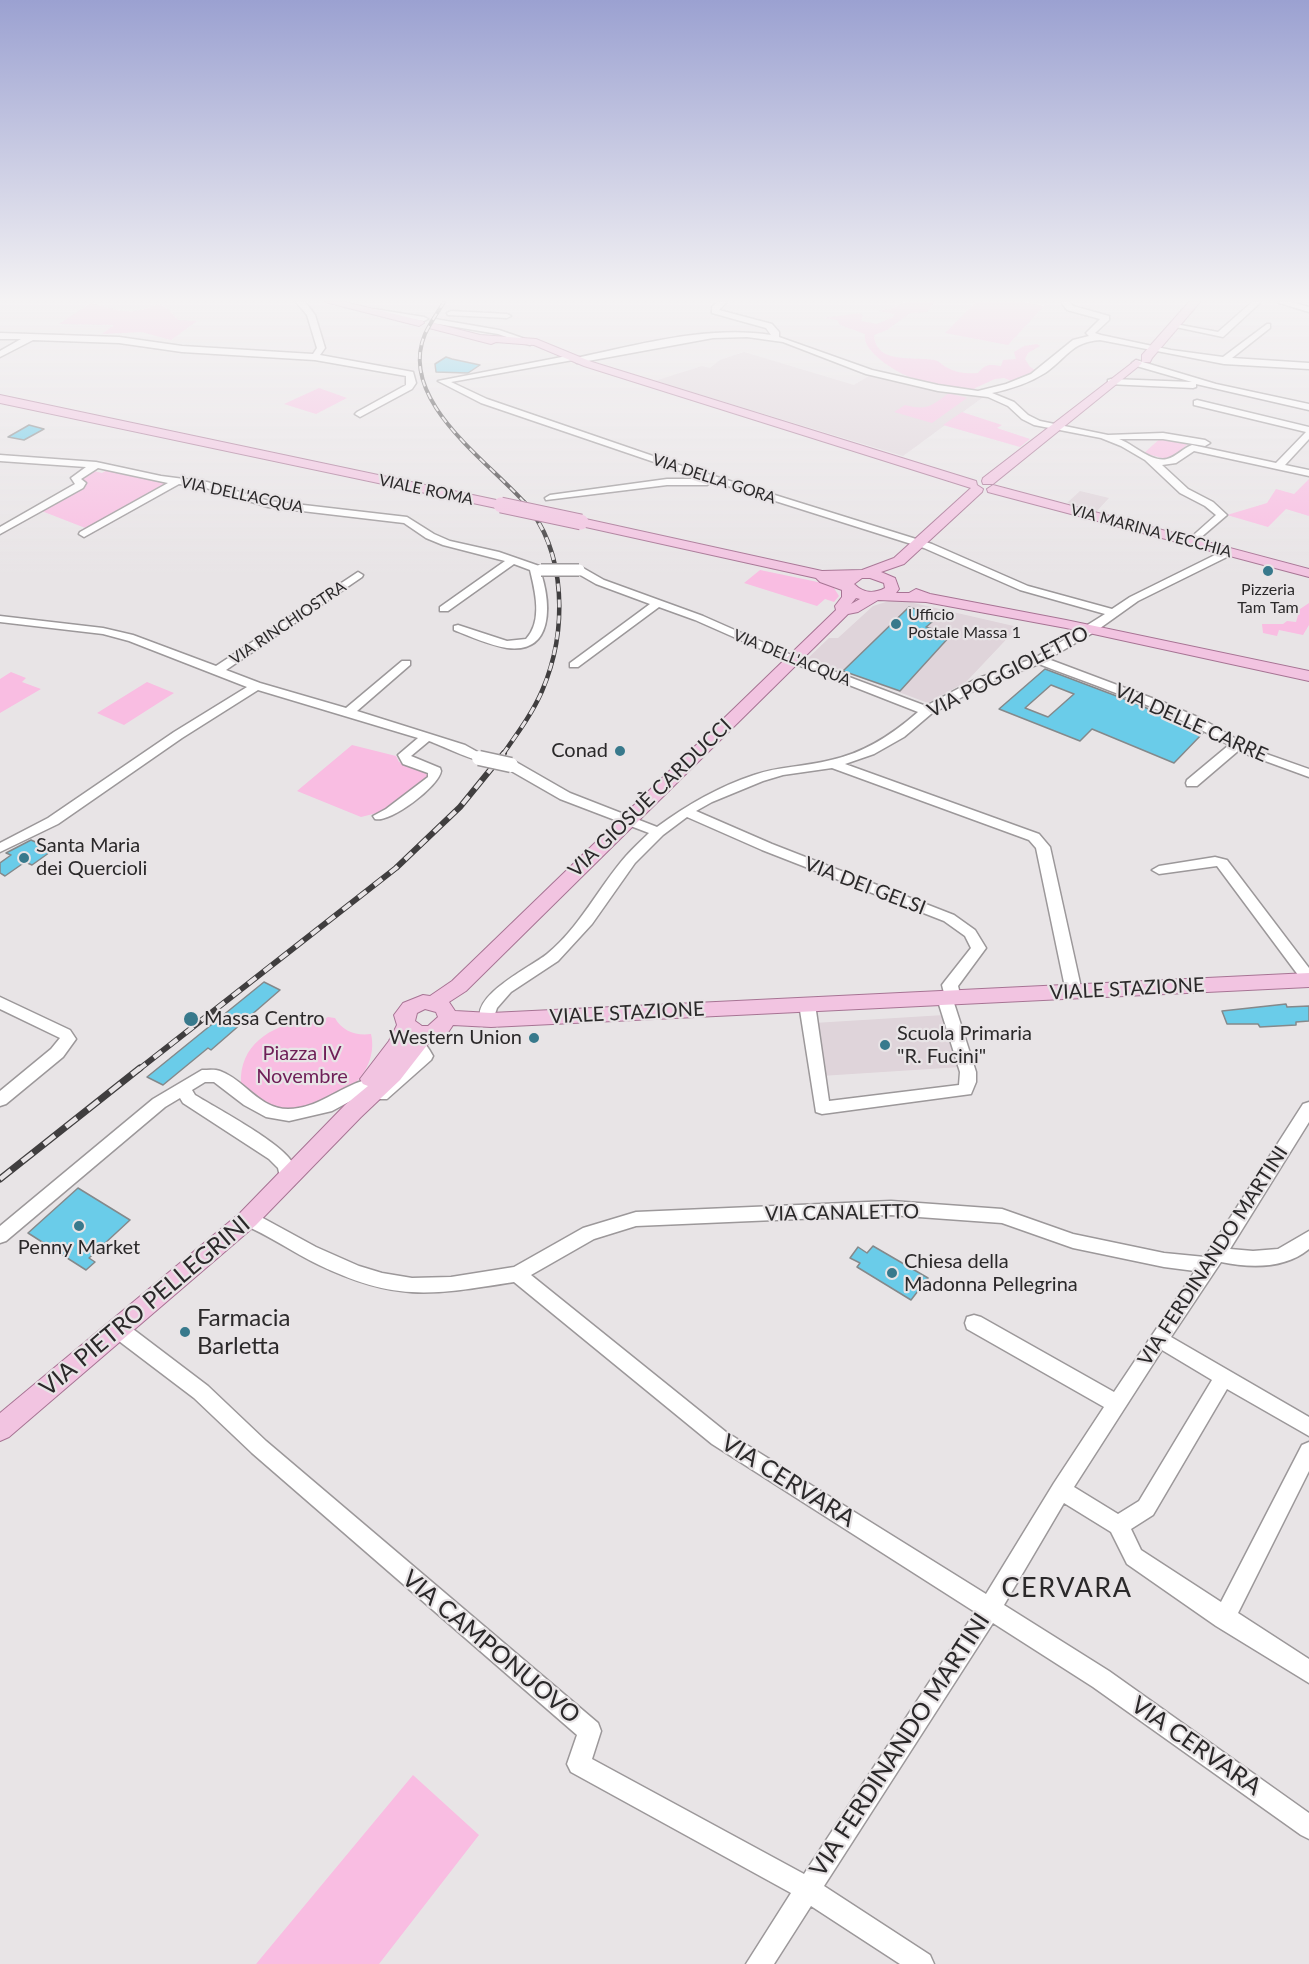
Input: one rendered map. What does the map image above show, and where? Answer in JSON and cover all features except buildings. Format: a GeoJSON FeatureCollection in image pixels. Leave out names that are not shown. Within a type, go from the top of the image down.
{"type":"FeatureCollection","features":[{"type":"Feature","properties":{"kind":"main road","name":"VIA MARINA VECCHIA"},"geometry":{"type":"LineString","coordinates":[[686,394],[982,485],[1309,573]]}},
{"type":"Feature","properties":{"kind":"main road"},"geometry":{"type":"LineString","coordinates":[[843,611],[842,606],[849,597],[848,581],[899,561],[982,485],[1100,394]]}},
{"type":"Feature","properties":{"kind":"main road","name":"VIALE ROMA"},"geometry":{"type":"LineString","coordinates":[[0,399],[821,575],[860,595],[875,596]]}},
{"type":"Feature","properties":{"kind":"main road"},"geometry":{"type":"LineString","coordinates":[[891,583],[899,561]]}},
{"type":"Feature","properties":{"kind":"main road"},"geometry":{"type":"LineString","coordinates":[[821,575],[879,575],[891,583],[926,598]]}},
{"type":"Feature","properties":{"kind":"main road","name":"VIA GIOSUÈ CARDUCCI"},"geometry":{"type":"LineString","coordinates":[[433,1003],[459,986],[843,611],[854,609],[875,596],[888,592],[891,583]]}},
{"type":"Feature","properties":{"kind":"main road"},"geometry":{"type":"LineString","coordinates":[[875,596],[926,598],[1092,629],[1309,676]]}},
{"type":"Feature","properties":{"kind":"main road","name":"VIALE STAZIONE"},"geometry":{"type":"LineString","coordinates":[[448,1018],[487,1019],[807,1005],[1309,980]]}},
{"type":"Feature","properties":{"kind":"main road"},"geometry":{"type":"LineString","coordinates":[[288,1180],[416,1036],[440,1029],[448,1018],[444,1008],[423,1002],[409,1009],[404,1017],[416,1036]]}},
{"type":"Feature","properties":{"kind":"main road","name":"VIA PIETRO PELLEGRINI"},"geometry":{"type":"LineString","coordinates":[[0,1429],[248,1219],[288,1180]]}},
{"type":"Feature","properties":{"kind":"street"},"geometry":{"type":"LineString","coordinates":[[360,414],[397,394]]}},
{"type":"Feature","properties":{"kind":"street","name":"VIA DELLA GORA"},"geometry":{"type":"LineString","coordinates":[[469,394],[484,401],[722,482],[918,544],[1023,588],[1113,613]]}},
{"type":"Feature","properties":{"kind":"street"},"geometry":{"type":"LineString","coordinates":[[983,394],[1011,404],[1025,417],[1054,428],[1103,436],[1163,436],[1266,455]]}},
{"type":"Feature","properties":{"kind":"street"},"geometry":{"type":"LineString","coordinates":[[1247,394],[1309,408]]}},
{"type":"Feature","properties":{"kind":"street"},"geometry":{"type":"LineString","coordinates":[[1197,404],[1309,432],[1278,466]]}},
{"type":"Feature","properties":{"kind":"street"},"geometry":{"type":"LineString","coordinates":[[1103,436],[1124,444],[1148,459],[1184,491],[1209,504],[1222,514],[1192,542]]}},
{"type":"Feature","properties":{"kind":"street"},"geometry":{"type":"LineString","coordinates":[[1162,471],[1192,448],[1309,473]]}},
{"type":"Feature","properties":{"kind":"street","name":"VIA DELL'ACQUA"},"geometry":{"type":"LineString","coordinates":[[0,458],[96,465],[207,485],[268,504],[407,520],[430,536],[447,543],[495,554],[538,570],[579,570],[600,582],[699,618],[792,659],[927,711]]}},
{"type":"Feature","properties":{"kind":"street"},"geometry":{"type":"LineString","coordinates":[[1148,459],[1163,464],[1172,463]]}},
{"type":"Feature","properties":{"kind":"street"},"geometry":{"type":"LineString","coordinates":[[0,531],[79,486],[81,483],[76,478],[96,465]]}},
{"type":"Feature","properties":{"kind":"street"},"geometry":{"type":"LineString","coordinates":[[84,534],[177,481]]}},
{"type":"Feature","properties":{"kind":"street"},"geometry":{"type":"LineString","coordinates":[[550,498],[667,482],[722,482]]}},
{"type":"Feature","properties":{"kind":"street","name":"VIA POGGIOLETTO"},"geometry":{"type":"LineString","coordinates":[[487,1019],[487,1011],[491,1004],[506,988],[553,957],[586,921],[630,860],[658,832],[686,812],[707,799],[758,778],[782,771],[833,764],[870,751],[900,734],[927,711],[980,682],[1039,660],[1092,629],[1134,598],[1229,552]]}},
{"type":"Feature","properties":{"kind":"street"},"geometry":{"type":"LineString","coordinates":[[444,609],[512,561]]}},
{"type":"Feature","properties":{"kind":"street"},"geometry":{"type":"LineString","coordinates":[[458,628],[509,645],[525,645],[535,640],[540,630],[542,597],[538,570]]}},
{"type":"Feature","properties":{"kind":"street","name":"VIA RINCHIOSTRA"},"geometry":{"type":"LineString","coordinates":[[218,670],[358,575]]}},
{"type":"Feature","properties":{"kind":"street"},"geometry":{"type":"LineString","coordinates":[[574,664],[658,603]]}},
{"type":"Feature","properties":{"kind":"street","name":"VIA RINCHIOSTRA"},"geometry":{"type":"LineString","coordinates":[[0,619],[103,631],[133,638],[256,686],[427,736],[479,758],[511,765],[565,796],[658,832]]}},
{"type":"Feature","properties":{"kind":"street","name":"VIA DELLE CARRE"},"geometry":{"type":"LineString","coordinates":[[1039,660],[1161,706],[1198,722],[1251,753],[1309,773]]}},
{"type":"Feature","properties":{"kind":"street"},"geometry":{"type":"LineString","coordinates":[[348,712],[406,663]]}},
{"type":"Feature","properties":{"kind":"street"},"geometry":{"type":"LineString","coordinates":[[0,848],[53,821],[178,735],[256,686]]}},
{"type":"Feature","properties":{"kind":"street"},"geometry":{"type":"LineString","coordinates":[[380,816],[391,812],[434,778],[435,771],[408,761],[404,755],[427,736]]}},
{"type":"Feature","properties":{"kind":"street","name":"VIA DELLE CARRE"},"geometry":{"type":"LineString","coordinates":[[1192,783],[1237,745]]}},
{"type":"Feature","properties":{"kind":"street"},"geometry":{"type":"LineString","coordinates":[[833,764],[1034,837],[1043,847],[1074,992]]}},
{"type":"Feature","properties":{"kind":"street","name":"VIA DEI GELSI"},"geometry":{"type":"LineString","coordinates":[[686,812],[767,847],[949,918],[970,933],[979,948],[950,985],[949,998]]}},
{"type":"Feature","properties":{"kind":"street"},"geometry":{"type":"LineString","coordinates":[[1159,870],[1215,861],[1222,864],[1309,980]]}},
{"type":"Feature","properties":{"kind":"street"},"geometry":{"type":"LineString","coordinates":[[807,1005],[822,1108],[964,1090],[968,1083],[968,1072],[949,998]]}},
{"type":"Feature","properties":{"kind":"street"},"geometry":{"type":"LineString","coordinates":[[0,1002],[36,1022],[65,1034],[68,1039],[57,1053],[0,1100]]}},
{"type":"Feature","properties":{"kind":"street"},"geometry":{"type":"LineString","coordinates":[[0,1236],[159,1103],[202,1076],[217,1076],[250,1101],[272,1113],[289,1115],[362,1099]]}},
{"type":"Feature","properties":{"kind":"street"},"geometry":{"type":"LineString","coordinates":[[184,1089],[189,1099],[275,1154],[286,1166],[288,1180]]}},
{"type":"Feature","properties":{"kind":"street","name":"VIA FERDINANDO MARTINI"},"geometry":{"type":"LineString","coordinates":[[759,1964],[990,1608],[1061,1490],[1309,1108]]}},
{"type":"Feature","properties":{"kind":"street","name":"VIA CANALETTO"},"geometry":{"type":"LineString","coordinates":[[517,1274],[589,1233],[636,1219],[891,1208],[1002,1216],[1073,1241],[1164,1260],[1242,1260],[1287,1254],[1304,1244],[1309,1238]]}},
{"type":"Feature","properties":{"kind":"street"},"geometry":{"type":"LineString","coordinates":[[248,1219],[269,1227],[296,1245],[382,1282],[412,1286],[441,1286],[517,1274]]}},
{"type":"Feature","properties":{"kind":"street","name":"VIA CERVARA"},"geometry":{"type":"LineString","coordinates":[[517,1274],[719,1438],[1101,1679],[1309,1827]]}},
{"type":"Feature","properties":{"kind":"street"},"geometry":{"type":"LineString","coordinates":[[974,1323],[1117,1404]]}},
{"type":"Feature","properties":{"kind":"street","name":"VIA CAMPONUOVO"},"geometry":{"type":"LineString","coordinates":[[118,1329],[201,1392],[286,1471],[590,1731],[579,1764],[806,1890],[877,1932],[921,1964]]}},
{"type":"Feature","properties":{"kind":"street"},"geometry":{"type":"LineString","coordinates":[[1159,1339],[1309,1427]]}},
{"type":"Feature","properties":{"kind":"street"},"geometry":{"type":"LineString","coordinates":[[1118,1524],[1146,1508],[1223,1378]]}},
{"type":"Feature","properties":{"kind":"street"},"geometry":{"type":"LineString","coordinates":[[1224,1618],[1309,1451]]}},
{"type":"Feature","properties":{"kind":"street"},"geometry":{"type":"LineString","coordinates":[[1061,1490],[1118,1524],[1134,1557],[1309,1672]]}},
{"type":"Feature","properties":{"kind":"shaded area"},"geometry":{"type":"Polygon","coordinates":[[[697,394],[986,395],[903,456],[697,394]]]}},
{"type":"Feature","properties":{"kind":"shaded area"},"geometry":{"type":"Polygon","coordinates":[[[1080,491],[1109,498],[1097,511],[1067,503],[1080,491]]]}},
{"type":"Feature","properties":{"kind":"shaded area"},"geometry":{"type":"Polygon","coordinates":[[[889,601],[905,601],[1018,627],[966,682],[928,703],[808,658],[829,638],[838,638],[873,606],[889,601]]]}},
{"type":"Feature","properties":{"kind":"shaded area","name":"Scuola Primaria \"R. Fucini\""},"geometry":{"type":"Polygon","coordinates":[[[944,1015],[961,1067],[821,1076],[814,1023],[944,1015]]]}},
{"type":"Feature","properties":{"kind":"green space"},"geometry":{"type":"Polygon","coordinates":[[[307,394],[335,394],[347,398],[316,414],[284,404],[307,394]]]}},
{"type":"Feature","properties":{"kind":"green space"},"geometry":{"type":"Polygon","coordinates":[[[948,394],[967,398],[932,423],[894,412],[905,405],[924,407],[948,394]]]}},
{"type":"Feature","properties":{"kind":"green space"},"geometry":{"type":"Polygon","coordinates":[[[962,412],[1002,425],[997,428],[1030,439],[1020,447],[943,425],[962,412]]]}},
{"type":"Feature","properties":{"kind":"green space"},"geometry":{"type":"Polygon","coordinates":[[[1163,436],[1206,443],[1203,447],[1188,444],[1169,460],[1144,453],[1163,436]]]}},
{"type":"Feature","properties":{"kind":"green space"},"geometry":{"type":"Polygon","coordinates":[[[90,470],[102,473],[107,470],[169,483],[88,529],[39,510],[85,483],[78,479],[90,470]]]}},
{"type":"Feature","properties":{"kind":"green space"},"geometry":{"type":"Polygon","coordinates":[[[1309,479],[1309,516],[1286,509],[1268,527],[1227,515],[1267,503],[1276,489],[1294,494],[1309,479]]]}},
{"type":"Feature","properties":{"kind":"green space"},"geometry":{"type":"Polygon","coordinates":[[[760,570],[832,585],[839,596],[834,602],[825,599],[817,606],[744,583],[760,570]]]}},
{"type":"Feature","properties":{"kind":"green space"},"geometry":{"type":"Polygon","coordinates":[[[1309,603],[1309,625],[1303,635],[1279,630],[1277,636],[1263,633],[1262,624],[1296,622],[1300,609],[1309,603]]]}},
{"type":"Feature","properties":{"kind":"green space"},"geometry":{"type":"Polygon","coordinates":[[[11,672],[26,678],[22,682],[41,689],[0,713],[0,679],[11,672]]]}},
{"type":"Feature","properties":{"kind":"green space"},"geometry":{"type":"Polygon","coordinates":[[[147,682],[174,693],[124,725],[97,713],[147,682]]]}},
{"type":"Feature","properties":{"kind":"green space"},"geometry":{"type":"Polygon","coordinates":[[[352,745],[396,756],[399,762],[429,771],[431,775],[385,811],[361,817],[297,791],[352,745]]]}},
{"type":"Feature","properties":{"kind":"green space","name":"Piazza IV Novembre"},"geometry":{"type":"Polygon","coordinates":[[[328,1017],[335,1018],[350,1032],[371,1034],[372,1050],[368,1064],[360,1078],[349,1089],[335,1099],[320,1105],[289,1110],[269,1104],[241,1084],[245,1058],[259,1040],[280,1027],[328,1017]]]}},
{"type":"Feature","properties":{"kind":"green space"},"geometry":{"type":"Polygon","coordinates":[[[413,1775],[479,1835],[379,1964],[256,1964],[413,1775]]]}},
{"type":"Feature","properties":{"kind":"railway"},"geometry":{"type":"LineString","coordinates":[[429,394],[450,427],[525,503]]}},
{"type":"Feature","properties":{"kind":"railway"},"geometry":{"type":"LineString","coordinates":[[503,754],[529,716],[542,691],[556,644],[559,619],[556,568],[549,544],[538,522],[524,502]]}},
{"type":"Feature","properties":{"kind":"railway"},"geometry":{"type":"LineString","coordinates":[[138,1070],[396,868],[460,807],[504,753]]}},
{"type":"Feature","properties":{"kind":"railway"},"geometry":{"type":"LineString","coordinates":[[0,1179],[140,1068]]}},
{"type":"Feature","properties":{"kind":"place","name":"Pizzeria Tam Tam"},"geometry":{"type":"Point","coordinates":[1268,571]}},
{"type":"Feature","properties":{"kind":"place","name":"Ufficio Postale Massa 1"},"geometry":{"type":"Point","coordinates":[896,624]}},
{"type":"Feature","properties":{"kind":"place","name":"Conad"},"geometry":{"type":"Point","coordinates":[620,751]}},
{"type":"Feature","properties":{"kind":"place","name":"Santa Maria dei Quercioli"},"geometry":{"type":"Point","coordinates":[24,858]}},
{"type":"Feature","properties":{"kind":"place","name":"Massa Centro"},"geometry":{"type":"Point","coordinates":[191,1019]}},
{"type":"Feature","properties":{"kind":"place","name":"Western Union"},"geometry":{"type":"Point","coordinates":[534,1038]}},
{"type":"Feature","properties":{"kind":"place","name":"Scuola Primaria \"R. Fucini\""},"geometry":{"type":"Point","coordinates":[885,1045]}},
{"type":"Feature","properties":{"kind":"place","name":"Penny Market"},"geometry":{"type":"Point","coordinates":[79,1226]}},
{"type":"Feature","properties":{"kind":"place","name":"Chiesa della Madonna Pellegrina"},"geometry":{"type":"Point","coordinates":[892,1273]}},
{"type":"Feature","properties":{"kind":"place","name":"Farmacia Barletta"},"geometry":{"type":"Point","coordinates":[185,1332]}},
{"type":"Feature","properties":{"kind":"district","name":"CERVARA"},"geometry":{"type":"Point","coordinates":[1067,1588]}}]}
